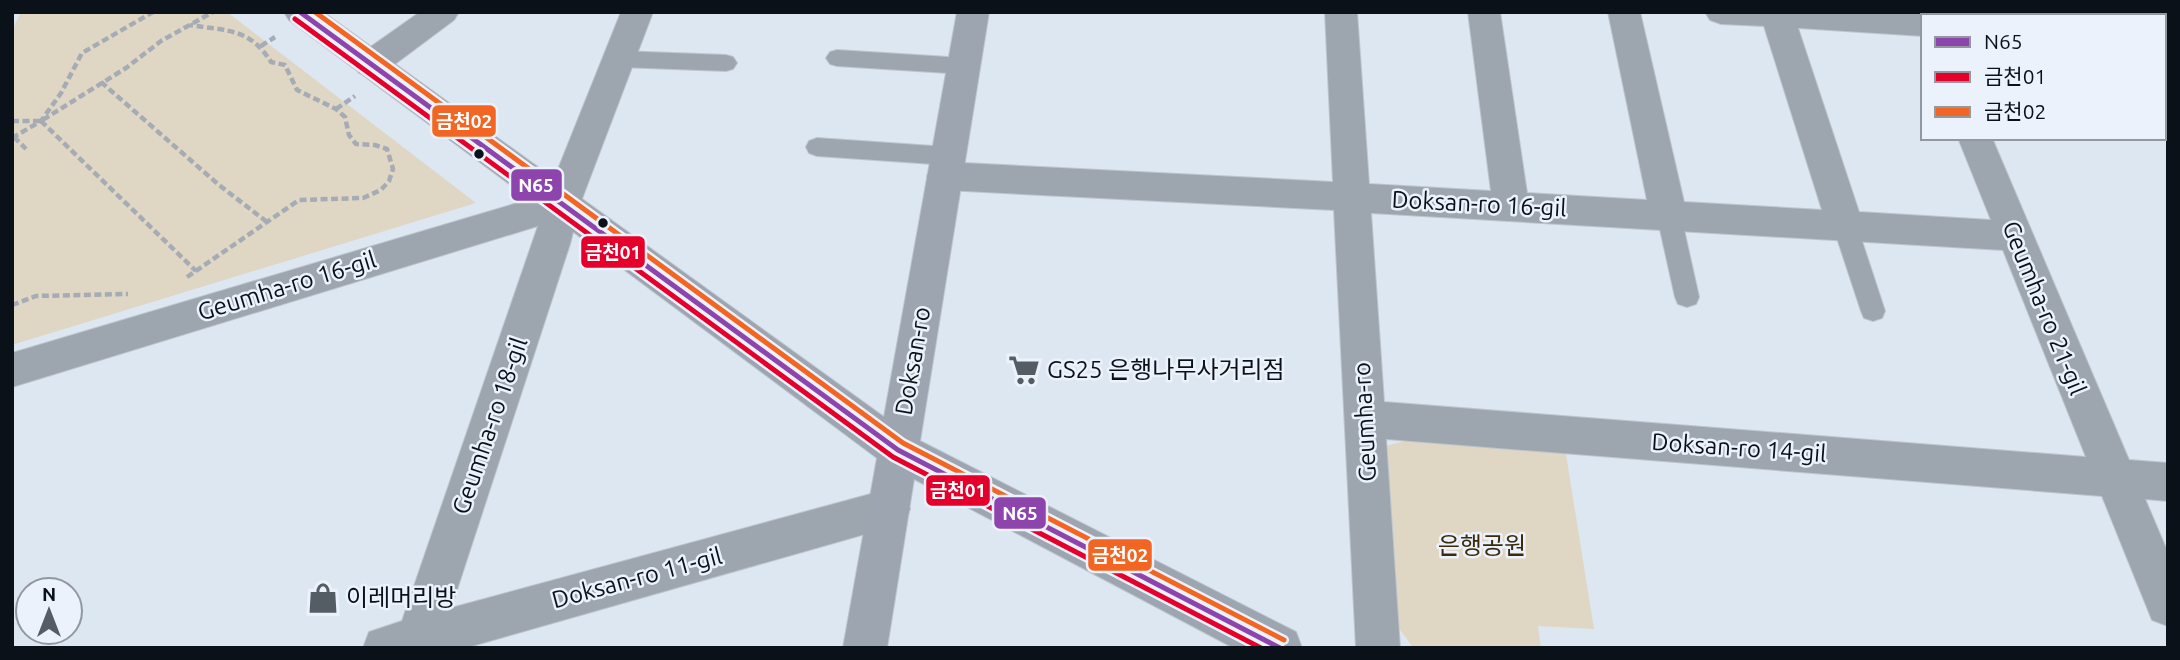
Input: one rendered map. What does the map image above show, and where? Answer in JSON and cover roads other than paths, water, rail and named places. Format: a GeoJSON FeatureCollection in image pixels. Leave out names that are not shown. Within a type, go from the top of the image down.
{"type":"FeatureCollection","features":[{"type":"Feature","properties":{"kind":"main road","name":"Doksan-ro"},"geometry":{"type":"LineString","coordinates":[[865,648],[973,12]]}},
{"type":"Feature","properties":{"kind":"main road"},"geometry":{"type":"LineString","coordinates":[[288,25],[371,64],[898,450],[1280,648]]}},
{"type":"Feature","properties":{"kind":"street"},"geometry":{"type":"LineString","coordinates":[[371,64],[443,12]]}},
{"type":"Feature","properties":{"kind":"street","name":"Geumha-ro 18-gil"},"geometry":{"type":"LineString","coordinates":[[405,645],[552,244],[562,204],[637,12]]}},
{"type":"Feature","properties":{"kind":"street","name":"Geumha-ro"},"geometry":{"type":"LineString","coordinates":[[1341,12],[1378,648]]}},
{"type":"Feature","properties":{"kind":"street"},"geometry":{"type":"LineString","coordinates":[[1484,12],[1511,206]]}},
{"type":"Feature","properties":{"kind":"street"},"geometry":{"type":"LineString","coordinates":[[1624,12],[1669,216]]}},
{"type":"Feature","properties":{"kind":"street"},"geometry":{"type":"LineString","coordinates":[[1721,12],[1921,24]]}},
{"type":"Feature","properties":{"kind":"street"},"geometry":{"type":"LineString","coordinates":[[1777,15],[1845,226]]}},
{"type":"Feature","properties":{"kind":"street","name":"Geumha-ro 21-gil"},"geometry":{"type":"LineString","coordinates":[[1976,140],[2113,478],[2168,605]]}},
{"type":"Feature","properties":{"kind":"street","name":"Doksan-ro 16-gil"},"geometry":{"type":"LineString","coordinates":[[947,166],[1352,197],[2014,236]]}},
{"type":"Feature","properties":{"kind":"street","name":"Geumha-ro 16-gil"},"geometry":{"type":"LineString","coordinates":[[12,370],[562,204]]}},
{"type":"Feature","properties":{"kind":"street","name":"Doksan-ro 14-gil"},"geometry":{"type":"LineString","coordinates":[[1364,419],[2113,478]]}},
{"type":"Feature","properties":{"kind":"street"},"geometry":{"type":"LineString","coordinates":[[2113,478],[2168,482]]}},
{"type":"Feature","properties":{"kind":"street","name":"Doksan-ro 11-gil"},"geometry":{"type":"LineString","coordinates":[[405,645],[889,509]]}},
{"type":"Feature","properties":{"kind":"lane"},"geometry":{"type":"LineString","coordinates":[[837,58],[964,66]]}},
{"type":"Feature","properties":{"kind":"lane"},"geometry":{"type":"LineString","coordinates":[[620,59],[726,63]]}},
{"type":"Feature","properties":{"kind":"lane"},"geometry":{"type":"LineString","coordinates":[[817,147],[947,166]]}},
{"type":"Feature","properties":{"kind":"lane"},"geometry":{"type":"LineString","coordinates":[[1669,216],[1687,297]]}},
{"type":"Feature","properties":{"kind":"lane"},"geometry":{"type":"LineString","coordinates":[[1845,226],[1872,311]]}},
{"type":"Feature","properties":{"kind":"place","name":"GS25 은행나무사거리점"},"geometry":{"type":"Point","coordinates":[1024,370]}},
{"type":"Feature","properties":{"kind":"place","name":"이레머리방"},"geometry":{"type":"Point","coordinates":[323,598]}},
{"type":"Feature","properties":{"kind":"park label","name":"은행공원"},"geometry":{"type":"Point","coordinates":[1482,546]}}]}
